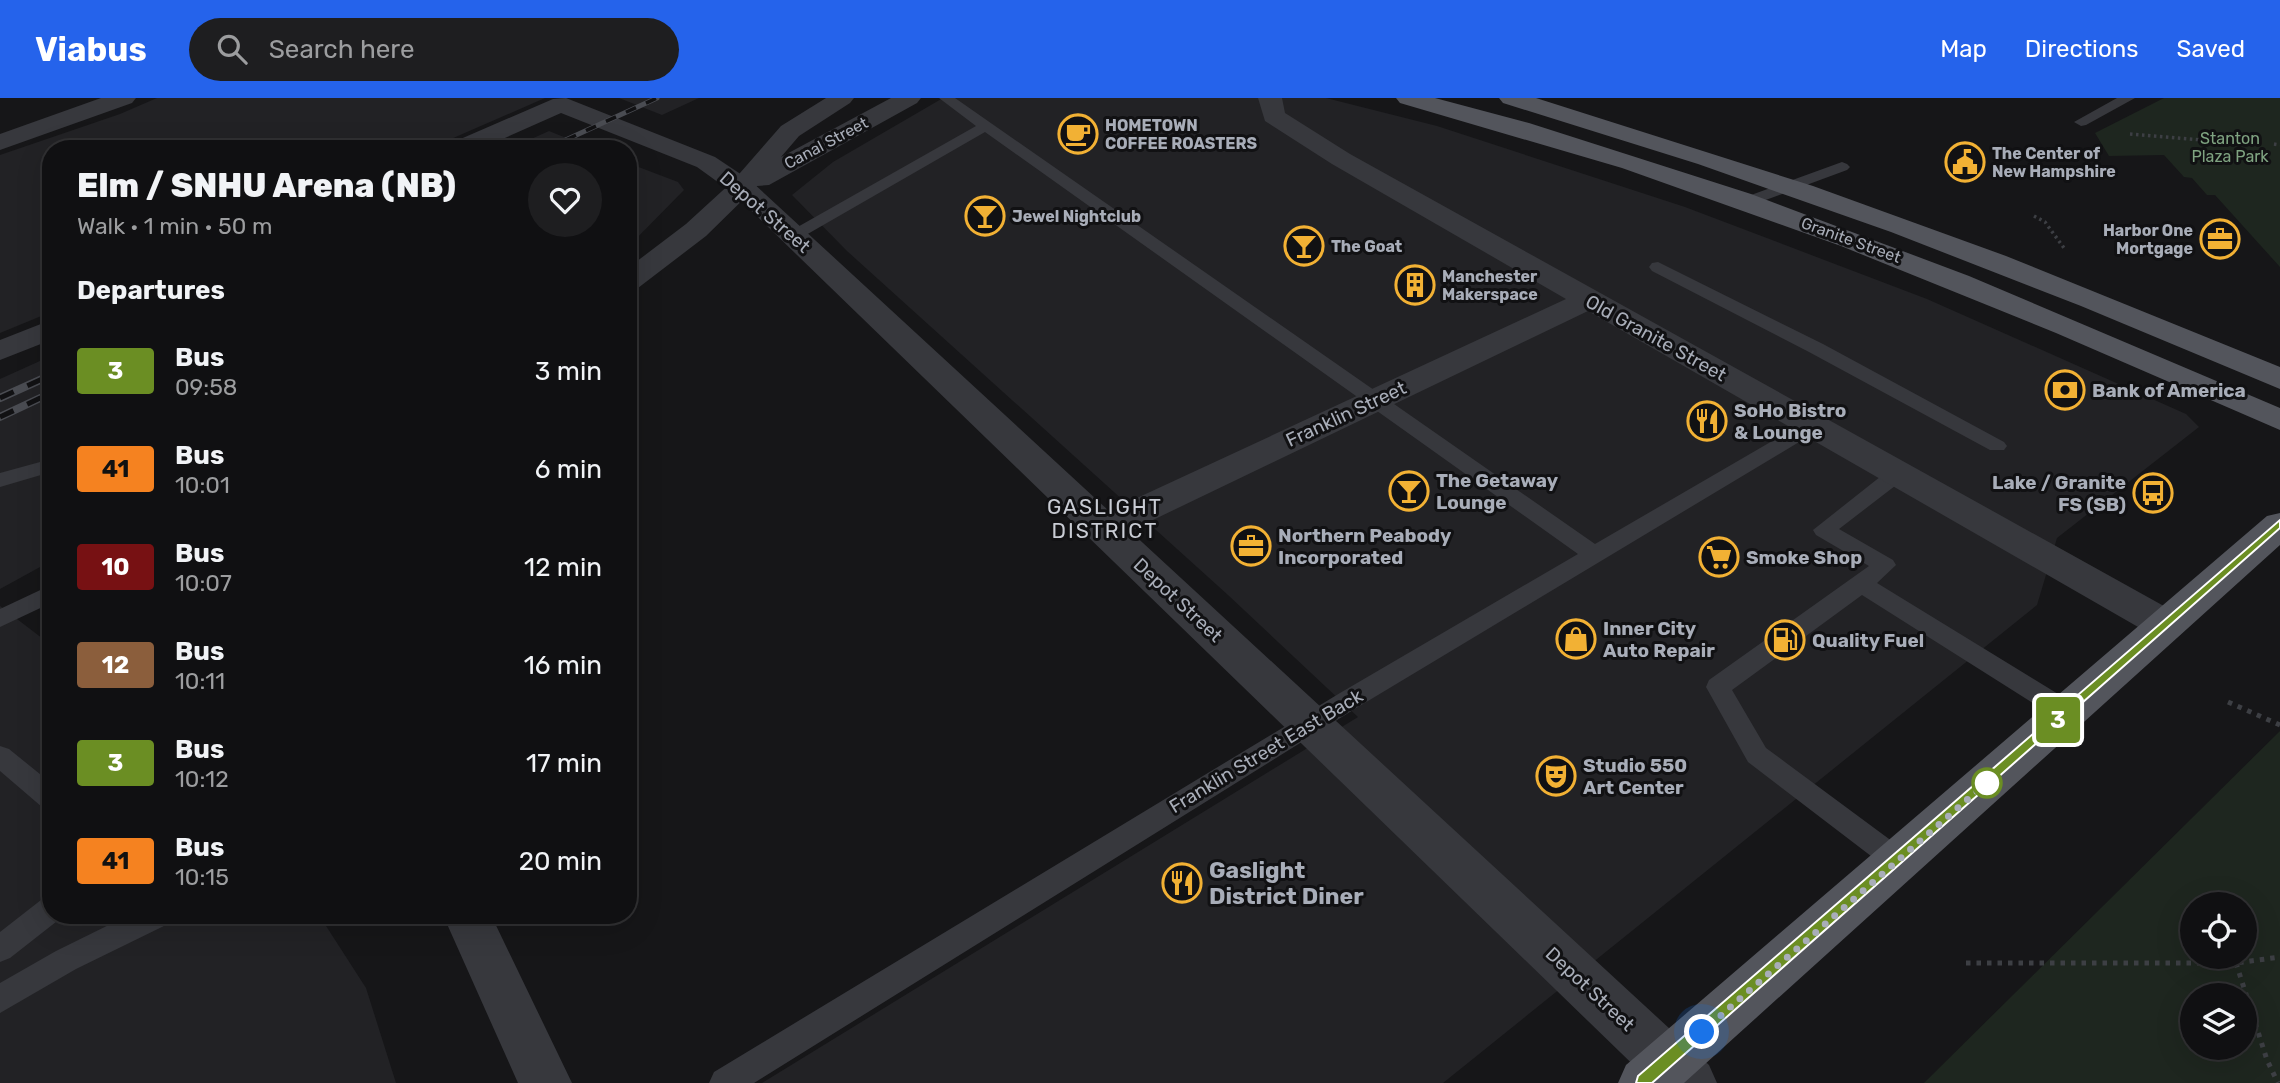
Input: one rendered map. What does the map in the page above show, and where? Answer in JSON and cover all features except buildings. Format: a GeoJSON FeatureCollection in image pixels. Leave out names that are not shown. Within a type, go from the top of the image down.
{"type":"FeatureCollection","features":[{"type":"Feature","properties":{"kind":"main road","name":"Granite Street"},"geometry":{"type":"LineString","coordinates":[[1408,98],[1569,143],[1746,202],[1910,262],[2097,338],[2280,420]]}},
{"type":"Feature","properties":{"kind":"main road","name":"Granite Street"},"geometry":{"type":"LineString","coordinates":[[1511,98],[1793,186],[1923,233],[2280,379]]}},
{"type":"Feature","properties":{"kind":"main road"},"geometry":{"type":"LineString","coordinates":[[1668,1076],[1898,860],[2280,525]]}},
{"type":"Feature","properties":{"kind":"street"},"geometry":{"type":"LineString","coordinates":[[0,142],[124,98]]}},
{"type":"Feature","properties":{"kind":"street","name":"Canal Street"},"geometry":{"type":"LineString","coordinates":[[637,275],[696,230],[742,187],[790,131],[842,98]]}},
{"type":"Feature","properties":{"kind":"street","name":"Canal Street"},"geometry":{"type":"LineString","coordinates":[[742,187],[909,98]]}},
{"type":"Feature","properties":{"kind":"street","name":"Old Granite Street"},"geometry":{"type":"LineString","coordinates":[[1270,98],[1274,116],[1341,159],[2166,625]]}},
{"type":"Feature","properties":{"kind":"street","name":"Depot Street"},"geometry":{"type":"LineString","coordinates":[[479,140],[561,104],[706,162],[742,187],[1309,724],[1668,1076]]}},
{"type":"Feature","properties":{"kind":"street","name":"Franklin Street"},"geometry":{"type":"LineString","coordinates":[[1103,529],[1588,300]]}},
{"type":"Feature","properties":{"kind":"street"},"geometry":{"type":"LineString","coordinates":[[0,351],[42,332]]}},
{"type":"Feature","properties":{"kind":"street"},"geometry":{"type":"LineString","coordinates":[[471,924],[545,1083]]}},
{"type":"Feature","properties":{"kind":"lane"},"geometry":{"type":"LineString","coordinates":[[946,98],[1595,555]]}},
{"type":"Feature","properties":{"kind":"lane"},"geometry":{"type":"LineString","coordinates":[[2081,122],[2128,98]]}},
{"type":"Feature","properties":{"kind":"lane"},"geometry":{"type":"LineString","coordinates":[[793,236],[986,126]]}},
{"type":"Feature","properties":{"kind":"lane"},"geometry":{"type":"LineString","coordinates":[[1746,202],[1842,167]]}},
{"type":"Feature","properties":{"kind":"lane"},"geometry":{"type":"LineString","coordinates":[[1658,268],[1816,348],[1997,446]]}},
{"type":"Feature","properties":{"kind":"lane","name":"Franklin Street East Back"},"geometry":{"type":"LineString","coordinates":[[725,1083],[1309,724],[1812,426]]}},
{"type":"Feature","properties":{"kind":"lane"},"geometry":{"type":"LineString","coordinates":[[0,480],[42,468]]}},
{"type":"Feature","properties":{"kind":"lane"},"geometry":{"type":"LineString","coordinates":[[1897,474],[1824,530],[1885,565],[1718,687],[1757,755],[1898,860]]}},
{"type":"Feature","properties":{"kind":"lane"},"geometry":{"type":"LineString","coordinates":[[1861,584],[2067,712]]}},
{"type":"Feature","properties":{"kind":"lane"},"geometry":{"type":"LineString","coordinates":[[0,619],[42,598]]}},
{"type":"Feature","properties":{"kind":"lane"},"geometry":{"type":"LineString","coordinates":[[0,756],[42,791]]}},
{"type":"Feature","properties":{"kind":"lane"},"geometry":{"type":"LineString","coordinates":[[0,949],[42,916]]}},
{"type":"Feature","properties":{"kind":"lane"},"geometry":{"type":"LineString","coordinates":[[0,999],[66,960],[140,924]]}},
{"type":"Feature","properties":{"kind":"path"},"geometry":{"type":"LineString","coordinates":[[2124,134],[2227,142]]}},
{"type":"Feature","properties":{"kind":"path"},"geometry":{"type":"LineString","coordinates":[[2274,144],[2280,145]]}},
{"type":"Feature","properties":{"kind":"path"},"geometry":{"type":"LineString","coordinates":[[2228,702],[2280,725]]}},
{"type":"Feature","properties":{"kind":"path"},"geometry":{"type":"LineString","coordinates":[[2257,960],[2280,957]]}},
{"type":"Feature","properties":{"kind":"path"},"geometry":{"type":"LineString","coordinates":[[1966,963],[2180,963]]}},
{"type":"Feature","properties":{"kind":"path"},"geometry":{"type":"LineString","coordinates":[[2238,969],[2267,1060],[2278,1083]]}},
{"type":"Feature","properties":{"kind":"shaded area"},"geometry":{"type":"Polygon","coordinates":[[[157,98],[545,98],[449,140],[44,140],[120,114],[157,98]]]}},
{"type":"Feature","properties":{"kind":"shaded area"},"geometry":{"type":"Polygon","coordinates":[[[619,98],[699,98],[662,115],[619,98]]]}},
{"type":"Feature","properties":{"kind":"shaded area"},"geometry":{"type":"Polygon","coordinates":[[[943,98],[1326,98],[1437,126],[1685,207],[1927,299],[2186,414],[2199,427],[2057,538],[2037,605],[1443,1083],[762,1083],[1358,717],[1228,595],[847,251],[792,195],[833,162],[943,98]]]}},
{"type":"Feature","properties":{"kind":"shaded area"},"geometry":{"type":"Polygon","coordinates":[[[549,131],[571,140],[529,140],[549,131]]]}},
{"type":"Feature","properties":{"kind":"shaded area"},"geometry":{"type":"Polygon","coordinates":[[[42,141],[42,316],[0,333],[0,155],[42,141]]]}},
{"type":"Feature","properties":{"kind":"shaded area"},"geometry":{"type":"Polygon","coordinates":[[[637,166],[678,182],[684,190],[637,238],[637,166]]]}},
{"type":"Feature","properties":{"kind":"shaded area"},"geometry":{"type":"Polygon","coordinates":[[[42,360],[42,566],[0,589],[0,379],[42,360]]]}},
{"type":"Feature","properties":{"kind":"shaded area"},"geometry":{"type":"Polygon","coordinates":[[[0,606],[42,638],[42,924],[325,924],[366,988],[396,1083],[0,1083],[0,606]]]}},
{"type":"Feature","properties":{"kind":"green space","name":"Stanton Plaza Park"},"geometry":{"type":"Polygon","coordinates":[[[2164,98],[2280,98],[2280,267],[2215,195],[2207,195],[2192,178],[2184,177],[2164,155],[2109,156],[2095,133],[2164,98]]]}},
{"type":"Feature","properties":{"kind":"green space"},"geometry":{"type":"Polygon","coordinates":[[[2280,731],[2280,1083],[1924,1083],[2280,731]]]}},
{"type":"Feature","properties":{"kind":"railway"},"geometry":{"type":"LineString","coordinates":[[566,140],[657,98]]}},
{"type":"Feature","properties":{"kind":"railway"},"geometry":{"type":"LineString","coordinates":[[0,398],[42,379]]}},
{"type":"Feature","properties":{"kind":"railway"},"geometry":{"type":"LineString","coordinates":[[0,417],[42,397]]}},
{"type":"Feature","properties":{"kind":"bus line","name":"3"},"geometry":{"type":"LineString","coordinates":[[1645,1083],[2280,525]]}},
{"type":"Feature","properties":{"kind":"place","name":"HOMETOWN COFFEE ROASTERS"},"geometry":{"type":"Point","coordinates":[1078,134]}},
{"type":"Feature","properties":{"kind":"place","name":"The Center of New Hampshire"},"geometry":{"type":"Point","coordinates":[1965,162]}},
{"type":"Feature","properties":{"kind":"place","name":"Jewel Nightclub"},"geometry":{"type":"Point","coordinates":[985,216]}},
{"type":"Feature","properties":{"kind":"place","name":"Harbor One Mortgage"},"geometry":{"type":"Point","coordinates":[2220,239]}},
{"type":"Feature","properties":{"kind":"place","name":"The Goat"},"geometry":{"type":"Point","coordinates":[1304,246]}},
{"type":"Feature","properties":{"kind":"place","name":"Manchester Makerspace"},"geometry":{"type":"Point","coordinates":[1415,285]}},
{"type":"Feature","properties":{"kind":"place","name":"Bank of America"},"geometry":{"type":"Point","coordinates":[2065,390]}},
{"type":"Feature","properties":{"kind":"place","name":"SoHo Bistro & Lounge"},"geometry":{"type":"Point","coordinates":[1707,421]}},
{"type":"Feature","properties":{"kind":"place","name":"The Getaway Lounge"},"geometry":{"type":"Point","coordinates":[1409,491]}},
{"type":"Feature","properties":{"kind":"place","name":"Lake / Granite FS (SB)"},"geometry":{"type":"Point","coordinates":[2153,493]}},
{"type":"Feature","properties":{"kind":"place","name":"Northern Peabody Incorporated"},"geometry":{"type":"Point","coordinates":[1251,546]}},
{"type":"Feature","properties":{"kind":"place","name":"Smoke Shop"},"geometry":{"type":"Point","coordinates":[1719,557]}},
{"type":"Feature","properties":{"kind":"place","name":"Inner City Auto Repair"},"geometry":{"type":"Point","coordinates":[1576,639]}},
{"type":"Feature","properties":{"kind":"place","name":"Quality Fuel"},"geometry":{"type":"Point","coordinates":[1785,640]}},
{"type":"Feature","properties":{"kind":"place","name":"Studio 550 Art Center"},"geometry":{"type":"Point","coordinates":[1556,776]}},
{"type":"Feature","properties":{"kind":"place","name":"Gaslight District Diner"},"geometry":{"type":"Point","coordinates":[1182,883]}},
{"type":"Feature","properties":{"kind":"district","name":"GASLIGHT DISTRICT"},"geometry":{"type":"Point","coordinates":[1105,518]}},
{"type":"Feature","properties":{"kind":"route"},"geometry":{"type":"LineString","coordinates":[[1702,1032],[1992,778],[1987,783]]}}]}
